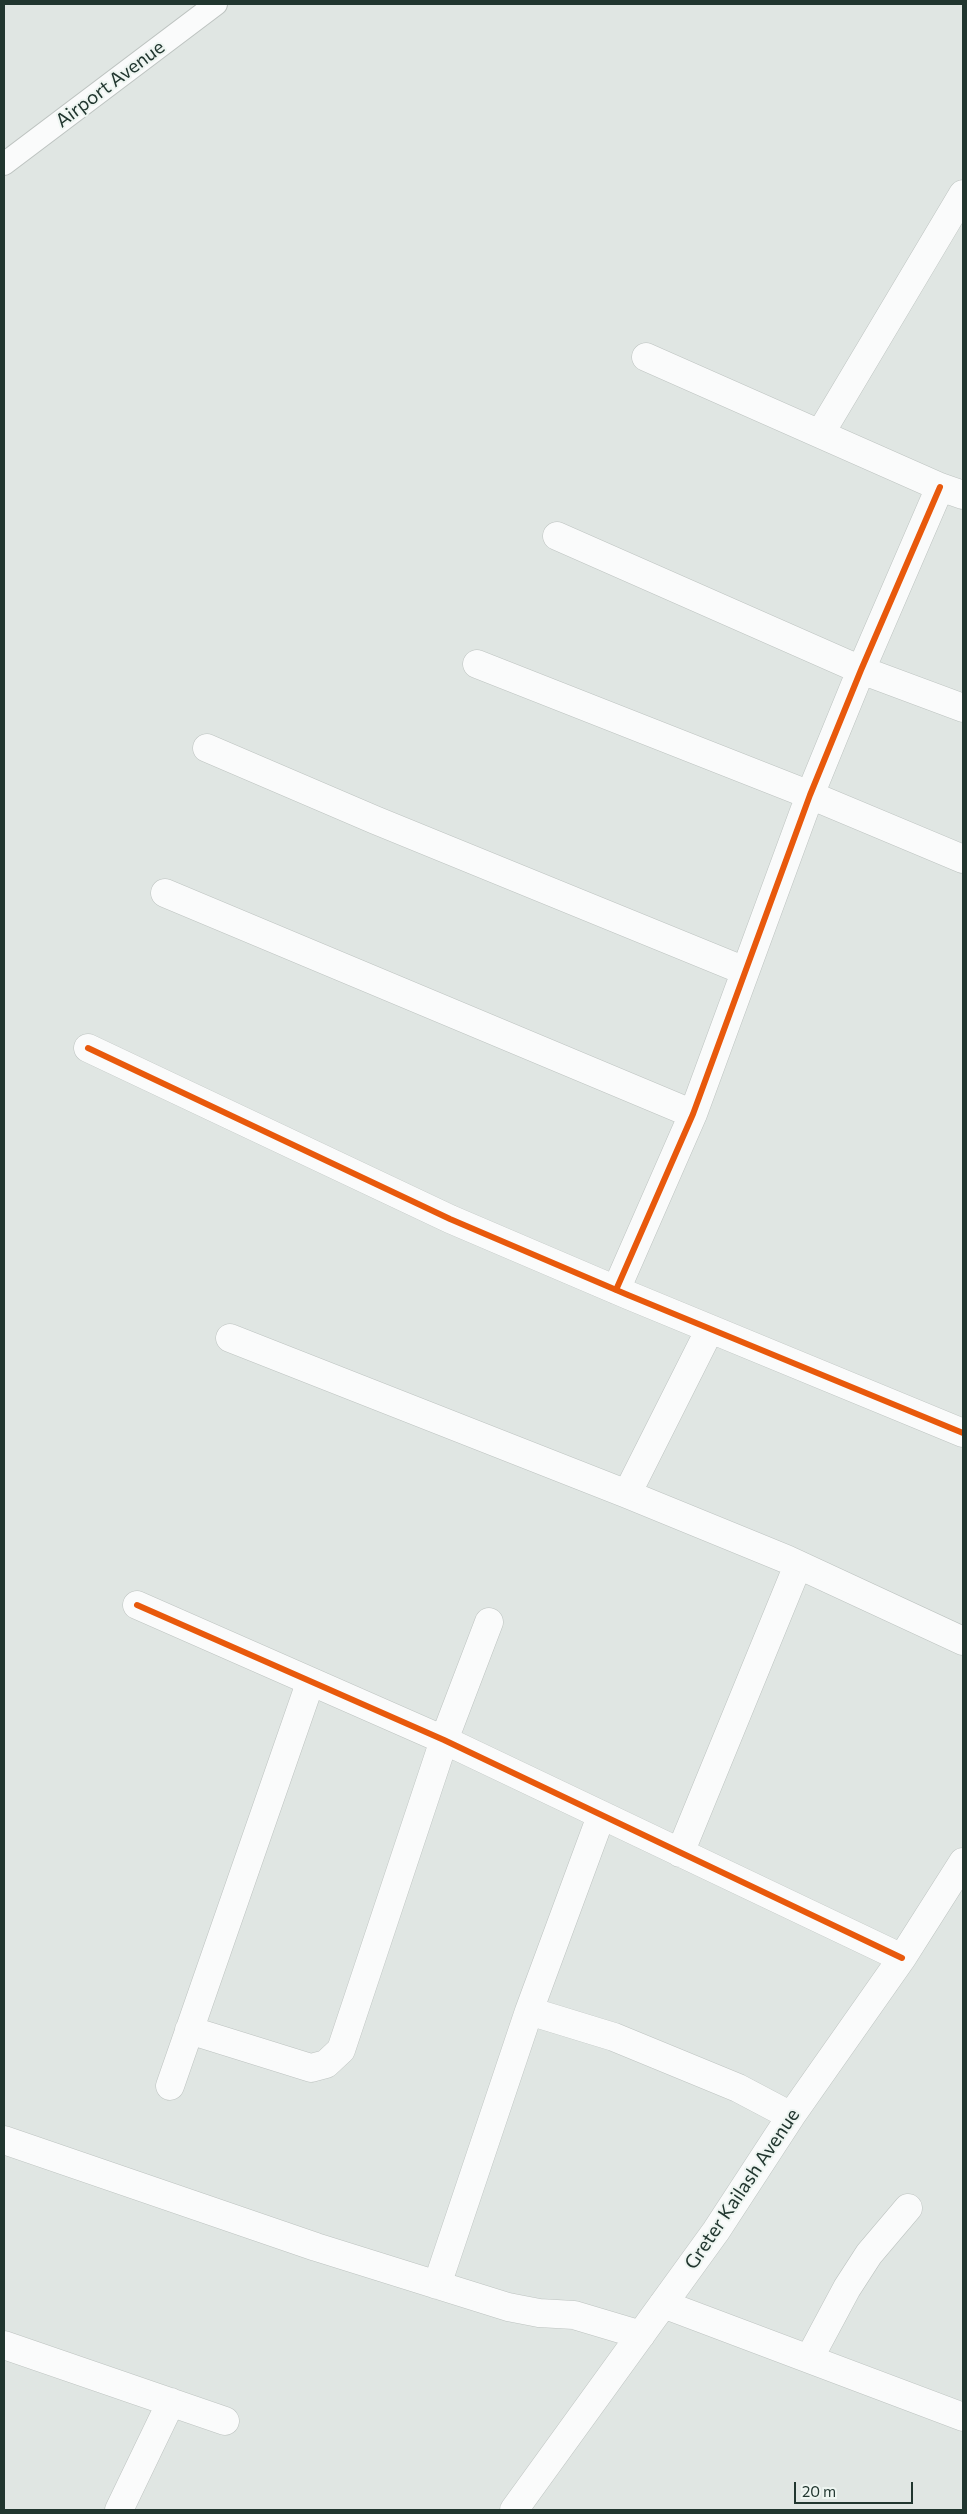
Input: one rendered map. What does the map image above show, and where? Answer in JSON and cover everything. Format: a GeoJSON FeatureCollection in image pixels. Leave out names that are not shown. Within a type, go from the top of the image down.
{"type":"FeatureCollection","features":[{"type":"Feature","properties":{"kind":"street"},"geometry":{"type":"LineString","coordinates":[[820,434],[963,194]]}},
{"type":"Feature","properties":{"kind":"street"},"geometry":{"type":"LineString","coordinates":[[616,1290],[693,1114],[810,795],[861,670],[952,491],[646,357]]}},
{"type":"Feature","properties":{"kind":"street"},"geometry":{"type":"LineString","coordinates":[[557,536],[861,670],[963,708]]}},
{"type":"Feature","properties":{"kind":"street"},"geometry":{"type":"LineString","coordinates":[[477,664],[810,795],[963,860]]}},
{"type":"Feature","properties":{"kind":"street"},"geometry":{"type":"LineString","coordinates":[[207,748],[375,820],[745,971]]}},
{"type":"Feature","properties":{"kind":"street"},"geometry":{"type":"LineString","coordinates":[[165,893],[693,1114]]}},
{"type":"Feature","properties":{"kind":"street"},"geometry":{"type":"LineString","coordinates":[[88,1048],[450,1219],[616,1290],[963,1433]]}},
{"type":"Feature","properties":{"kind":"street"},"geometry":{"type":"LineString","coordinates":[[627,1494],[710,1329]]}},
{"type":"Feature","properties":{"kind":"street"},"geometry":{"type":"LineString","coordinates":[[230,1338],[627,1494],[798,1565],[963,1641]]}},
{"type":"Feature","properties":{"kind":"street"},"geometry":{"type":"LineString","coordinates":[[680,1853],[798,1565]]}},
{"type":"Feature","properties":{"kind":"street"},"geometry":{"type":"LineString","coordinates":[[137,1605],[310,1683],[444,1740],[902,1958]]}},
{"type":"Feature","properties":{"kind":"street"},"geometry":{"type":"LineString","coordinates":[[189,2030],[311,2068],[326,2064],[341,2050],[444,1740],[489,1622]]}},
{"type":"Feature","properties":{"kind":"street"},"geometry":{"type":"LineString","coordinates":[[170,2086],[310,1683]]}},
{"type":"Feature","properties":{"kind":"street"},"geometry":{"type":"LineString","coordinates":[[437,2285],[529,2012],[601,1816]]}},
{"type":"Feature","properties":{"kind":"street","name":"Greter Kailash Avenue"},"geometry":{"type":"LineString","coordinates":[[514,2510],[716,2231],[791,2116],[902,1958],[963,1862]]}},
{"type":"Feature","properties":{"kind":"street"},"geometry":{"type":"LineString","coordinates":[[529,2012],[614,2037],[738,2088],[791,2116]]}},
{"type":"Feature","properties":{"kind":"street"},"geometry":{"type":"LineString","coordinates":[[4,2140],[316,2247],[508,2307],[539,2313],[574,2315],[641,2335]]}},
{"type":"Feature","properties":{"kind":"street"},"geometry":{"type":"LineString","coordinates":[[809,2359],[847,2288],[869,2254],[908,2208]]}},
{"type":"Feature","properties":{"kind":"street"},"geometry":{"type":"LineString","coordinates":[[663,2304],[963,2417]]}},
{"type":"Feature","properties":{"kind":"street"},"geometry":{"type":"LineString","coordinates":[[4,2345],[225,2422]]}},
{"type":"Feature","properties":{"kind":"street"},"geometry":{"type":"LineString","coordinates":[[119,2510],[171,2402]]}},
{"type":"Feature","properties":{"kind":"lane","name":"Airport Avenue"},"geometry":{"type":"LineString","coordinates":[[4,164],[216,4]]}},
{"type":"Feature","properties":{"kind":"cycle path"},"geometry":{"type":"LineString","coordinates":[[616,1290],[693,1114],[810,795],[861,670],[940,487]]}},
{"type":"Feature","properties":{"kind":"cycle path"},"geometry":{"type":"LineString","coordinates":[[88,1048],[450,1219],[628,1295],[963,1433]]}},
{"type":"Feature","properties":{"kind":"cycle path"},"geometry":{"type":"LineString","coordinates":[[137,1605],[444,1740],[902,1958]]}}]}
